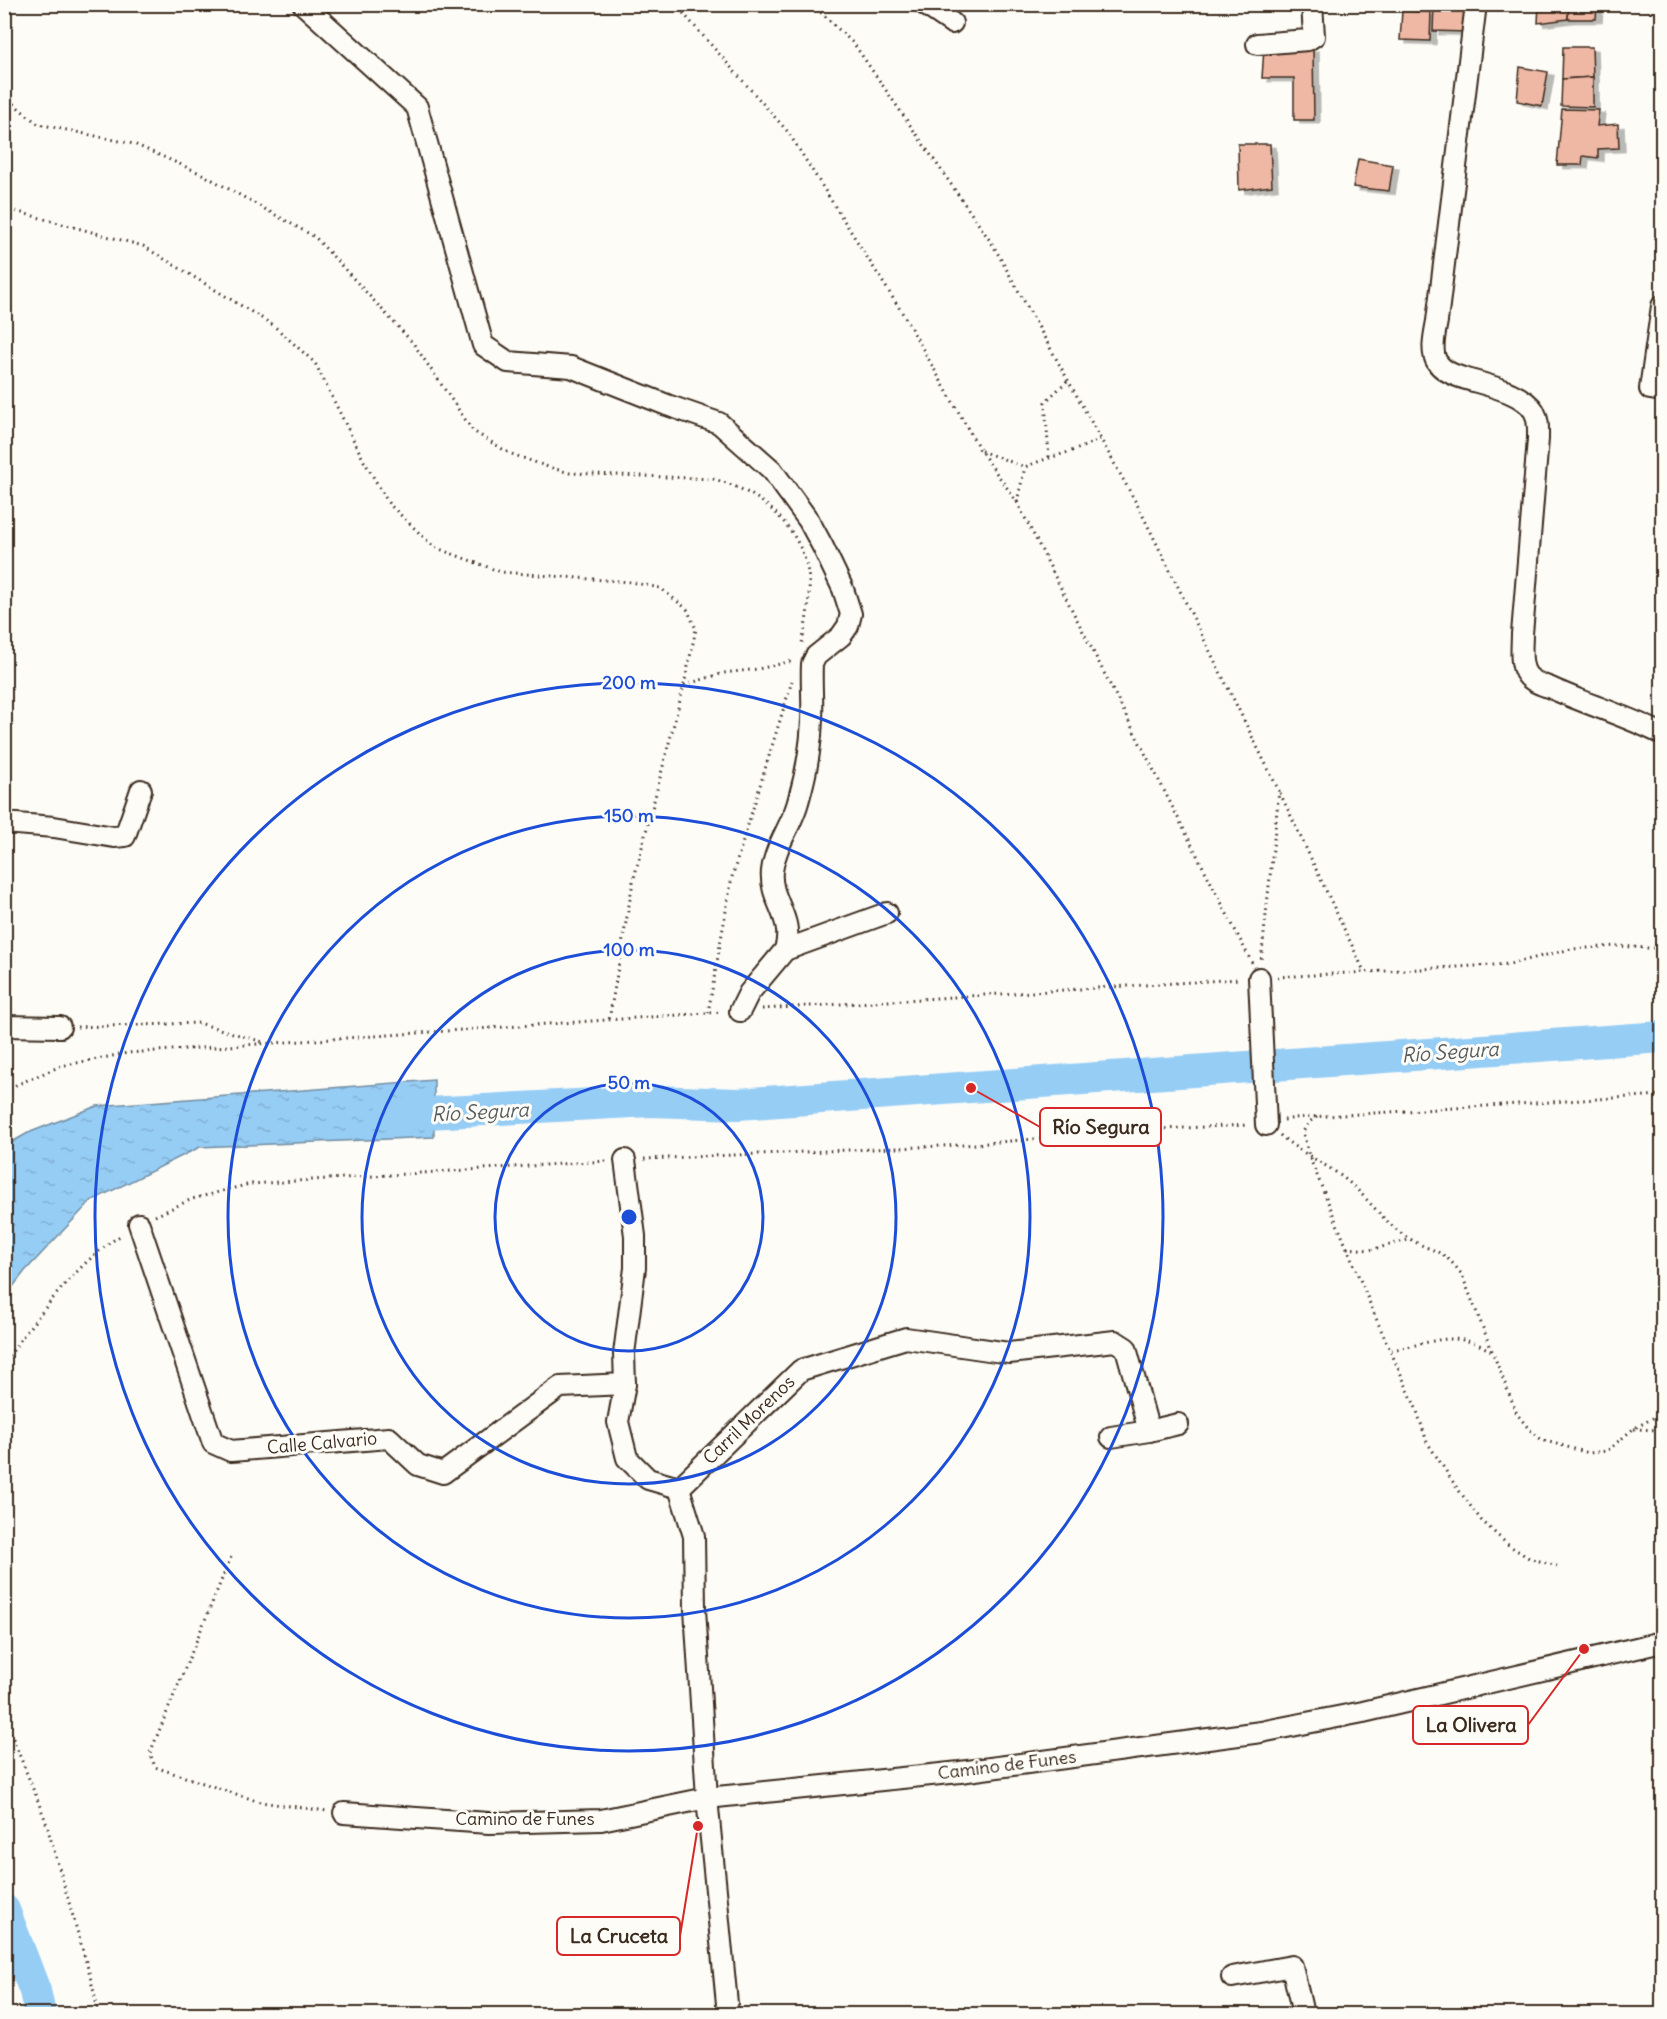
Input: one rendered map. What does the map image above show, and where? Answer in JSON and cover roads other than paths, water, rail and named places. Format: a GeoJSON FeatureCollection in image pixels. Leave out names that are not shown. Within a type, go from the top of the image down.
{"type":"FeatureCollection","features":[{"type":"Feature","properties":{"kind":"street"},"geometry":{"type":"LineString","coordinates":[[303,4],[417,106],[483,345],[508,362],[571,368],[719,423],[772,470],[808,520],[823,548],[843,589],[851,614],[848,626],[841,636],[808,658],[812,664],[812,721],[803,781],[798,803],[772,870],[776,898],[788,929],[785,951]]}},
{"type":"Feature","properties":{"kind":"street"},"geometry":{"type":"LineString","coordinates":[[924,4],[952,23]]}},
{"type":"Feature","properties":{"kind":"street"},"geometry":{"type":"LineString","coordinates":[[1257,44],[1308,40],[1314,36],[1312,4]]}},
{"type":"Feature","properties":{"kind":"street"},"geometry":{"type":"LineString","coordinates":[[1476,4],[1437,321],[1434,351],[1436,361],[1442,369],[1454,375],[1516,395],[1527,403],[1538,421],[1522,634],[1522,663],[1525,674],[1530,679],[1662,734]]}},
{"type":"Feature","properties":{"kind":"street"},"geometry":{"type":"LineString","coordinates":[[1662,306],[1650,388],[1662,391]]}},
{"type":"Feature","properties":{"kind":"street"},"geometry":{"type":"LineString","coordinates":[[4,823],[54,827],[114,837],[125,836],[141,790]]}},
{"type":"Feature","properties":{"kind":"street"},"geometry":{"type":"LineString","coordinates":[[740,1011],[749,993],[785,951],[887,913]]}},
{"type":"Feature","properties":{"kind":"street"},"geometry":{"type":"LineString","coordinates":[[1259,978],[1266,1125]]}},
{"type":"Feature","properties":{"kind":"street"},"geometry":{"type":"LineString","coordinates":[[4,1026],[60,1027]]}},
{"type":"Feature","properties":{"kind":"street"},"geometry":{"type":"LineString","coordinates":[[626,1160],[635,1268],[624,1354],[625,1384],[618,1422],[627,1458],[648,1479],[680,1488],[694,1536],[695,1609],[707,1798],[728,2014]]}},
{"type":"Feature","properties":{"kind":"street","name":"Calle Calvario"},"geometry":{"type":"LineString","coordinates":[[139,1224],[213,1443],[231,1451],[389,1438],[418,1465],[443,1473],[560,1387],[625,1384]]}},
{"type":"Feature","properties":{"kind":"street","name":"Carril Morenos"},"geometry":{"type":"LineString","coordinates":[[680,1488],[801,1370],[906,1338],[1009,1353],[1115,1341],[1126,1348],[1149,1431]]}},
{"type":"Feature","properties":{"kind":"street"},"geometry":{"type":"LineString","coordinates":[[1111,1437],[1178,1424]]}},
{"type":"Feature","properties":{"kind":"street","name":"Camino de Funes"},"geometry":{"type":"LineString","coordinates":[[344,1813],[489,1823],[601,1820],[707,1798],[960,1772],[1261,1732],[1363,1712],[1662,1642]]}},
{"type":"Feature","properties":{"kind":"street"},"geometry":{"type":"LineString","coordinates":[[1232,1977],[1292,1966],[1303,2014]]}},
{"type":"Feature","properties":{"kind":"water"},"geometry":{"type":"Polygon","coordinates":[[[434,1080],[434,1137],[200,1147],[91,1201],[25,1271],[5,1297],[5,1146],[28,1133],[97,1106],[434,1080]]]}},
{"type":"Feature","properties":{"kind":"waterway","name":"Río Segura"},"geometry":{"type":"LineString","coordinates":[[391,1115],[651,1101],[738,1104],[1662,1037]]}},
{"type":"Feature","properties":{"kind":"waterway","name":"Río Segura"},"geometry":{"type":"LineString","coordinates":[[4,1910],[35,1991],[40,2014]]}},
{"type":"Feature","properties":{"kind":"place","name":"Río Segura"},"geometry":{"type":"Point","coordinates":[971,1088]}},
{"type":"Feature","properties":{"kind":"place","name":"La Olivera"},"geometry":{"type":"Point","coordinates":[1584,1649]}},
{"type":"Feature","properties":{"kind":"place","name":"La Cruceta"},"geometry":{"type":"Point","coordinates":[698,1826]}}]}
